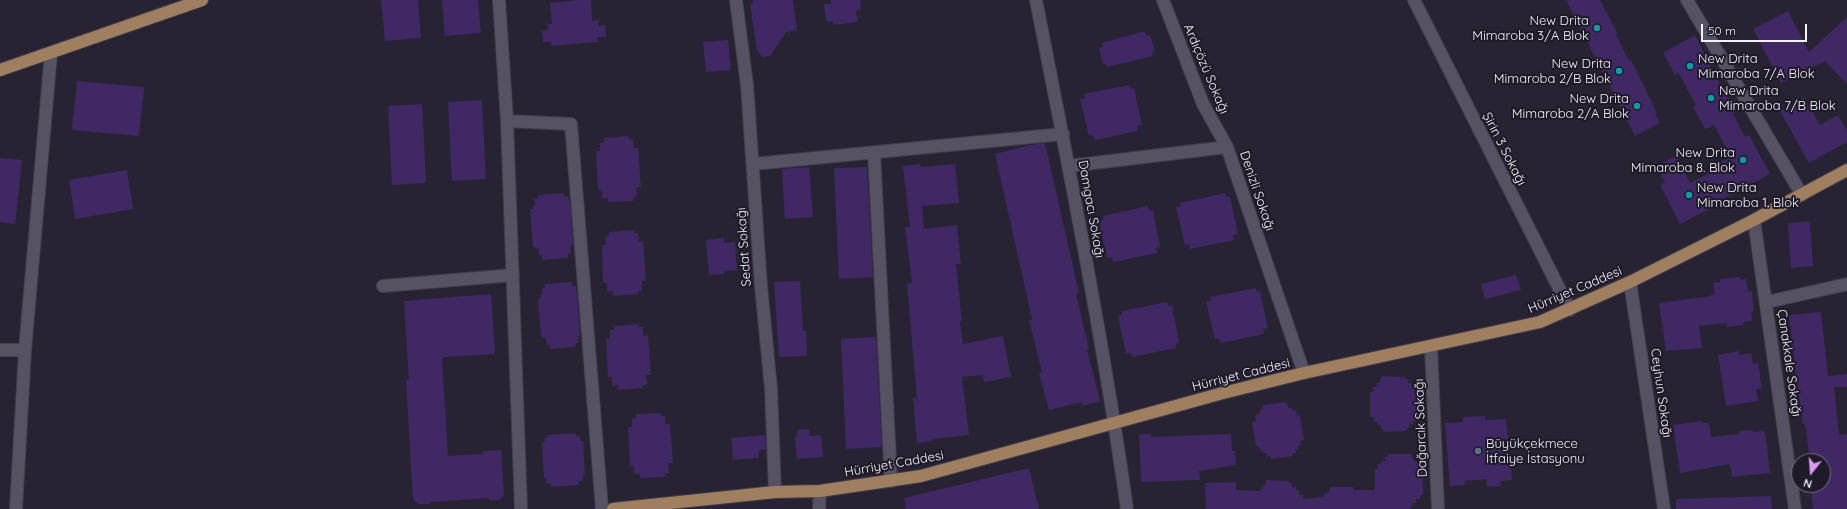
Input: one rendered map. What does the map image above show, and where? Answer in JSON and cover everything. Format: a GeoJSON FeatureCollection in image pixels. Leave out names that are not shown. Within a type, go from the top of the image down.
{"type":"FeatureCollection","features":[{"type":"Feature","properties":{"kind":"main road"},"geometry":{"type":"LineString","coordinates":[[0,70],[202,0]]}},
{"type":"Feature","properties":{"kind":"main road","name":"Hürriyet Caddesi"},"geometry":{"type":"LineString","coordinates":[[613,509],[775,492],[820,491],[921,476],[1115,424],[1223,393],[1304,373],[1540,322],[1570,310],[1630,282],[1754,220],[1847,170]]}},
{"type":"Feature","properties":{"kind":"street"},"geometry":{"type":"LineString","coordinates":[[499,0],[507,121],[521,509]]}},
{"type":"Feature","properties":{"kind":"street","name":"Sedat Sokağı"},"geometry":{"type":"LineString","coordinates":[[736,0],[747,85],[761,286],[771,389],[775,492]]}},
{"type":"Feature","properties":{"kind":"street","name":"Damgacı Sokağı"},"geometry":{"type":"LineString","coordinates":[[1036,0],[1069,166],[1115,424],[1127,509]]}},
{"type":"Feature","properties":{"kind":"street","name":"Ardıçözü Sokağı"},"geometry":{"type":"LineString","coordinates":[[1164,0],[1203,104],[1227,146]]}},
{"type":"Feature","properties":{"kind":"street","name":"Şirin 3 Sokağı"},"geometry":{"type":"LineString","coordinates":[[1414,0],[1570,310]]}},
{"type":"Feature","properties":{"kind":"street"},"geometry":{"type":"LineString","coordinates":[[1687,0],[1802,195]]}},
{"type":"Feature","properties":{"kind":"street"},"geometry":{"type":"LineString","coordinates":[[16,509],[25,350],[51,52]]}},
{"type":"Feature","properties":{"kind":"street"},"geometry":{"type":"LineString","coordinates":[[507,121],[571,124],[602,509]]}},
{"type":"Feature","properties":{"kind":"street"},"geometry":{"type":"LineString","coordinates":[[753,164],[1062,134]]}},
{"type":"Feature","properties":{"kind":"street","name":"Denizli Sokağı"},"geometry":{"type":"LineString","coordinates":[[1069,166],[1227,146],[1304,373]]}},
{"type":"Feature","properties":{"kind":"street"},"geometry":{"type":"LineString","coordinates":[[874,152],[891,481]]}},
{"type":"Feature","properties":{"kind":"street","name":"Çanakkale Sokağı"},"geometry":{"type":"LineString","coordinates":[[1754,220],[1767,302],[1795,509]]}},
{"type":"Feature","properties":{"kind":"street"},"geometry":{"type":"LineString","coordinates":[[383,286],[513,275]]}},
{"type":"Feature","properties":{"kind":"street","name":"Ceyhun Sokağı"},"geometry":{"type":"LineString","coordinates":[[1630,282],[1664,509]]}},
{"type":"Feature","properties":{"kind":"street"},"geometry":{"type":"LineString","coordinates":[[1767,302],[1847,284]]}},
{"type":"Feature","properties":{"kind":"street","name":"Dağarcık Sokağı"},"geometry":{"type":"LineString","coordinates":[[1431,346],[1438,509]]}},
{"type":"Feature","properties":{"kind":"street"},"geometry":{"type":"LineString","coordinates":[[0,350],[25,350]]}},
{"type":"Feature","properties":{"kind":"street"},"geometry":{"type":"LineString","coordinates":[[819,509],[820,491]]}},
{"type":"Feature","properties":{"kind":"building"},"geometry":{"type":"Polygon","coordinates":[[[381,0],[418,0],[421,38],[385,41],[381,0]]]}},
{"type":"Feature","properties":{"kind":"building"},"geometry":{"type":"Polygon","coordinates":[[[442,0],[478,0],[481,33],[445,36],[442,0]]]}},
{"type":"Feature","properties":{"kind":"building"},"geometry":{"type":"Polygon","coordinates":[[[591,0],[592,21],[598,20],[599,26],[605,25],[606,37],[597,37],[598,42],[551,46],[551,42],[543,42],[542,31],[548,30],[547,24],[552,24],[550,3],[591,0]]]}},
{"type":"Feature","properties":{"kind":"building"},"geometry":{"type":"Polygon","coordinates":[[[753,0],[793,0],[797,31],[786,32],[770,56],[762,57],[757,50],[750,5],[753,4],[753,0]]]}},
{"type":"Feature","properties":{"kind":"building"},"geometry":{"type":"Polygon","coordinates":[[[831,0],[860,0],[861,10],[856,11],[858,22],[833,25],[833,21],[826,22],[824,4],[831,4],[831,0]]]}},
{"type":"Feature","properties":{"kind":"building"},"geometry":{"type":"Polygon","coordinates":[[[1566,0],[1600,0],[1618,34],[1616,35],[1629,61],[1631,60],[1657,113],[1655,114],[1660,123],[1635,136],[1566,0]]]}},
{"type":"Feature","properties":{"kind":"building"},"geometry":{"type":"Polygon","coordinates":[[[1788,11],[1809,52],[1847,17],[1847,84],[1825,61],[1781,83],[1753,29],[1788,11]]]}},
{"type":"Feature","properties":{"kind":"building"},"geometry":{"type":"Polygon","coordinates":[[[1145,31],[1146,36],[1150,35],[1155,51],[1152,53],[1153,56],[1107,67],[1106,64],[1103,64],[1099,48],[1103,47],[1102,43],[1145,31]]]}},
{"type":"Feature","properties":{"kind":"building"},"geometry":{"type":"Polygon","coordinates":[[[1695,35],[1714,74],[1737,111],[1733,114],[1745,137],[1749,135],[1770,174],[1716,202],[1717,205],[1680,224],[1660,185],[1665,183],[1656,166],[1676,156],[1690,183],[1719,168],[1717,164],[1731,157],[1714,125],[1705,129],[1693,107],[1696,105],[1679,73],[1675,75],[1663,53],[1695,35]]]}},
{"type":"Feature","properties":{"kind":"building"},"geometry":{"type":"Polygon","coordinates":[[[728,40],[731,70],[706,72],[703,42],[728,40]]]}},
{"type":"Feature","properties":{"kind":"building"},"geometry":{"type":"Polygon","coordinates":[[[77,81],[144,87],[139,136],[72,130],[77,81]]]}},
{"type":"Feature","properties":{"kind":"building"},"geometry":{"type":"Polygon","coordinates":[[[1130,85],[1130,89],[1134,88],[1142,125],[1137,126],[1138,131],[1095,140],[1093,135],[1089,136],[1080,99],[1085,98],[1084,94],[1130,85]]]}},
{"type":"Feature","properties":{"kind":"building"},"geometry":{"type":"Polygon","coordinates":[[[1804,97],[1820,125],[1838,115],[1847,131],[1847,142],[1809,163],[1780,111],[1804,97]]]}},
{"type":"Feature","properties":{"kind":"building"},"geometry":{"type":"Polygon","coordinates":[[[482,100],[486,179],[452,181],[448,102],[482,100]]]}},
{"type":"Feature","properties":{"kind":"building"},"geometry":{"type":"Polygon","coordinates":[[[422,104],[426,183],[392,185],[388,106],[422,104]]]}},
{"type":"Feature","properties":{"kind":"building"},"geometry":{"type":"Polygon","coordinates":[[[629,136],[629,140],[633,139],[634,148],[638,148],[641,187],[636,187],[637,197],[633,197],[633,201],[608,202],[608,198],[602,198],[602,190],[598,190],[596,151],[600,151],[600,143],[604,142],[604,138],[629,136]]]}},
{"type":"Feature","properties":{"kind":"building"},"geometry":{"type":"Polygon","coordinates":[[[1045,143],[1079,293],[1076,294],[1089,349],[1087,350],[1100,401],[1083,406],[1082,402],[1049,410],[1039,373],[1042,372],[1029,320],[1032,319],[995,154],[1045,143]]]}},
{"type":"Feature","properties":{"kind":"building"},"geometry":{"type":"Polygon","coordinates":[[[0,158],[22,160],[15,224],[0,222],[0,158]]]}},
{"type":"Feature","properties":{"kind":"building"},"geometry":{"type":"Polygon","coordinates":[[[920,164],[921,167],[955,164],[959,203],[922,206],[924,229],[957,225],[961,264],[956,264],[963,344],[1003,336],[1011,377],[984,382],[983,375],[962,377],[969,435],[932,439],[932,441],[917,443],[913,398],[917,398],[907,284],[912,283],[905,227],[910,227],[903,166],[920,164]]]}},
{"type":"Feature","properties":{"kind":"building"},"geometry":{"type":"Polygon","coordinates":[[[809,167],[813,217],[785,219],[782,169],[809,167]]]}},
{"type":"Feature","properties":{"kind":"building"},"geometry":{"type":"Polygon","coordinates":[[[867,167],[873,277],[839,279],[834,168],[867,167]]]}},
{"type":"Feature","properties":{"kind":"building"},"geometry":{"type":"Polygon","coordinates":[[[127,170],[133,209],[75,219],[69,180],[127,170]]]}},
{"type":"Feature","properties":{"kind":"building"},"geometry":{"type":"Polygon","coordinates":[[[564,193],[564,197],[568,196],[570,204],[573,245],[570,247],[571,253],[568,254],[568,258],[542,260],[542,255],[539,255],[539,249],[533,247],[530,209],[533,209],[533,206],[535,206],[534,199],[538,199],[538,195],[564,193]]]}},
{"type":"Feature","properties":{"kind":"building"},"geometry":{"type":"Polygon","coordinates":[[[1225,193],[1226,197],[1230,197],[1238,234],[1233,235],[1234,240],[1190,249],[1189,244],[1185,245],[1176,207],[1181,207],[1180,203],[1225,193]]]}},
{"type":"Feature","properties":{"kind":"building"},"geometry":{"type":"Polygon","coordinates":[[[1148,206],[1149,211],[1153,210],[1160,247],[1156,248],[1157,253],[1113,262],[1112,257],[1107,258],[1099,221],[1104,220],[1103,216],[1148,206]]]}},
{"type":"Feature","properties":{"kind":"building"},"geometry":{"type":"Polygon","coordinates":[[[1810,221],[1813,266],[1791,268],[1788,223],[1810,221]]]}},
{"type":"Feature","properties":{"kind":"building"},"geometry":{"type":"Polygon","coordinates":[[[634,230],[635,233],[638,233],[639,242],[643,241],[646,281],[642,281],[642,291],[638,291],[638,294],[613,296],[613,291],[607,292],[607,283],[603,283],[602,245],[606,245],[605,236],[609,236],[609,232],[634,230]]]}},
{"type":"Feature","properties":{"kind":"building"},"geometry":{"type":"Polygon","coordinates":[[[724,238],[724,243],[735,242],[737,270],[724,271],[724,274],[709,275],[706,240],[724,238]]]}},
{"type":"Feature","properties":{"kind":"building"},"geometry":{"type":"Polygon","coordinates":[[[1516,275],[1521,290],[1485,299],[1481,284],[1516,275]]]}},
{"type":"Feature","properties":{"kind":"building"},"geometry":{"type":"Polygon","coordinates":[[[1740,277],[1740,280],[1746,279],[1748,292],[1752,291],[1754,311],[1751,312],[1752,321],[1743,322],[1743,325],[1727,327],[1727,323],[1699,326],[1702,348],[1666,351],[1659,303],[1711,296],[1715,294],[1713,283],[1720,282],[1720,279],[1740,277]]]}},
{"type":"Feature","properties":{"kind":"building"},"geometry":{"type":"Polygon","coordinates":[[[800,281],[803,331],[806,331],[807,356],[779,357],[774,282],[800,281]]]}},
{"type":"Feature","properties":{"kind":"building"},"geometry":{"type":"Polygon","coordinates":[[[572,282],[572,286],[576,286],[577,294],[580,334],[578,337],[579,343],[575,343],[576,347],[550,349],[550,345],[547,345],[546,339],[541,336],[538,299],[541,298],[540,295],[542,295],[542,288],[545,288],[545,284],[572,282]]]}},
{"type":"Feature","properties":{"kind":"building"},"geometry":{"type":"Polygon","coordinates":[[[1256,288],[1256,292],[1260,291],[1268,328],[1263,329],[1264,334],[1220,343],[1219,338],[1215,339],[1206,302],[1211,301],[1210,297],[1256,288]]]}},
{"type":"Feature","properties":{"kind":"building"},"geometry":{"type":"Polygon","coordinates":[[[491,294],[495,354],[445,357],[442,359],[448,456],[483,454],[483,451],[501,450],[504,495],[499,500],[489,500],[489,498],[418,504],[413,499],[406,380],[409,380],[404,301],[491,294]]]}},
{"type":"Feature","properties":{"kind":"building"},"geometry":{"type":"Polygon","coordinates":[[[1167,302],[1168,306],[1172,305],[1179,343],[1175,344],[1176,348],[1132,357],[1131,353],[1126,354],[1118,316],[1122,315],[1122,311],[1167,302]]]}},
{"type":"Feature","properties":{"kind":"building"},"geometry":{"type":"Polygon","coordinates":[[[1821,312],[1828,376],[1847,374],[1847,387],[1834,387],[1839,435],[1847,434],[1847,509],[1813,509],[1811,493],[1831,493],[1831,453],[1809,453],[1796,376],[1789,315],[1821,312]]]}},
{"type":"Feature","properties":{"kind":"building"},"geometry":{"type":"Polygon","coordinates":[[[639,324],[639,327],[643,327],[643,336],[648,335],[651,375],[646,375],[647,385],[643,385],[643,388],[618,390],[618,385],[612,386],[612,377],[608,377],[606,339],[610,339],[610,330],[614,330],[614,326],[639,324]]]}},
{"type":"Feature","properties":{"kind":"building"},"geometry":{"type":"Polygon","coordinates":[[[876,337],[882,447],[846,449],[841,339],[876,337]]]}},
{"type":"Feature","properties":{"kind":"building"},"geometry":{"type":"Polygon","coordinates":[[[1739,351],[1739,355],[1751,353],[1753,364],[1758,363],[1762,388],[1756,389],[1758,401],[1726,406],[1718,355],[1739,351]]]}},
{"type":"Feature","properties":{"kind":"building"},"geometry":{"type":"Polygon","coordinates":[[[1382,376],[1405,377],[1405,379],[1408,379],[1408,383],[1412,383],[1412,386],[1415,386],[1415,391],[1418,391],[1419,416],[1416,416],[1416,421],[1413,421],[1413,424],[1409,424],[1407,431],[1383,432],[1380,425],[1377,425],[1377,422],[1374,422],[1374,417],[1370,417],[1370,392],[1373,392],[1373,387],[1377,387],[1376,383],[1379,383],[1382,376]]]}},
{"type":"Feature","properties":{"kind":"building"},"geometry":{"type":"Polygon","coordinates":[[[1286,402],[1289,408],[1292,408],[1293,411],[1296,410],[1297,416],[1300,415],[1304,440],[1300,441],[1301,445],[1295,450],[1296,453],[1293,453],[1293,456],[1271,459],[1270,456],[1267,457],[1267,453],[1260,451],[1259,446],[1256,446],[1252,422],[1256,421],[1255,416],[1261,412],[1260,409],[1263,408],[1263,405],[1286,402]]]}},
{"type":"Feature","properties":{"kind":"building"},"geometry":{"type":"Polygon","coordinates":[[[661,413],[661,416],[665,416],[665,424],[670,424],[673,463],[668,463],[669,473],[665,473],[665,477],[640,478],[640,474],[634,474],[634,466],[630,466],[628,427],[632,427],[632,419],[636,418],[636,414],[661,413]]]}},
{"type":"Feature","properties":{"kind":"building","name":"Büyükçekmece İtfaiye İstasyonu"},"geometry":{"type":"Polygon","coordinates":[[[1485,416],[1485,420],[1506,419],[1512,480],[1500,481],[1501,486],[1487,487],[1486,479],[1465,481],[1465,485],[1450,486],[1445,423],[1463,422],[1463,417],[1485,416]]]}},
{"type":"Feature","properties":{"kind":"building"},"geometry":{"type":"Polygon","coordinates":[[[1702,421],[1702,423],[1709,423],[1711,437],[1739,434],[1739,431],[1765,431],[1770,473],[1732,477],[1730,464],[1680,473],[1673,425],[1702,421]]]}},
{"type":"Feature","properties":{"kind":"building"},"geometry":{"type":"Polygon","coordinates":[[[809,429],[810,436],[821,435],[823,457],[797,459],[795,437],[797,437],[797,430],[809,429]]]}},
{"type":"Feature","properties":{"kind":"building"},"geometry":{"type":"Polygon","coordinates":[[[576,433],[576,436],[580,436],[580,441],[583,441],[585,476],[582,476],[583,481],[579,481],[579,485],[551,487],[551,483],[547,484],[546,478],[544,478],[542,442],[545,442],[544,438],[547,438],[547,435],[576,433]]]}},
{"type":"Feature","properties":{"kind":"building"},"geometry":{"type":"Polygon","coordinates":[[[1139,434],[1151,434],[1151,437],[1231,434],[1232,451],[1235,451],[1236,465],[1199,471],[1200,480],[1141,482],[1139,434]]]}},
{"type":"Feature","properties":{"kind":"building"},"geometry":{"type":"Polygon","coordinates":[[[765,435],[766,449],[759,450],[759,458],[733,460],[731,438],[765,435]]]}},
{"type":"Feature","properties":{"kind":"building"},"geometry":{"type":"Polygon","coordinates":[[[1388,454],[1411,454],[1414,461],[1417,461],[1417,464],[1420,464],[1420,470],[1423,470],[1423,495],[1420,495],[1420,499],[1416,499],[1416,503],[1413,503],[1410,509],[1206,509],[1205,483],[1236,482],[1236,490],[1261,491],[1261,487],[1266,484],[1266,480],[1289,481],[1289,483],[1292,483],[1292,487],[1296,487],[1296,490],[1299,490],[1299,495],[1303,495],[1303,499],[1324,497],[1324,494],[1330,491],[1330,487],[1353,487],[1353,490],[1375,490],[1375,469],[1378,469],[1378,464],[1385,461],[1385,457],[1388,457],[1388,454]]]}},
{"type":"Feature","properties":{"kind":"building"},"geometry":{"type":"Polygon","coordinates":[[[1029,468],[1039,509],[906,509],[904,498],[1029,468]]]}},
{"type":"Feature","properties":{"kind":"building"},"geometry":{"type":"Polygon","coordinates":[[[1771,496],[1772,509],[1676,509],[1676,499],[1771,496]]]}},
{"type":"Feature","properties":{"kind":"place","name":"New Drita Mimaroba 3/A Blok"},"geometry":{"type":"Point","coordinates":[1597,28]}},
{"type":"Feature","properties":{"kind":"place","name":"New Drita Mimaroba 7/A Blok"},"geometry":{"type":"Point","coordinates":[1690,66]}},
{"type":"Feature","properties":{"kind":"place","name":"New Drita Mimaroba 2/B Blok"},"geometry":{"type":"Point","coordinates":[1619,71]}},
{"type":"Feature","properties":{"kind":"place","name":"New Drita Mimaroba 7/B Blok"},"geometry":{"type":"Point","coordinates":[1711,98]}},
{"type":"Feature","properties":{"kind":"place","name":"New Drita Mimaroba 2/A Blok"},"geometry":{"type":"Point","coordinates":[1637,106]}},
{"type":"Feature","properties":{"kind":"place","name":"New Drita Mimaroba 8. Blok"},"geometry":{"type":"Point","coordinates":[1743,160]}},
{"type":"Feature","properties":{"kind":"place","name":"New Drita Mimaroba 1. Blok"},"geometry":{"type":"Point","coordinates":[1689,195]}},
{"type":"Feature","properties":{"kind":"place","name":"Büyükçekmece İtfaiye İstasyonu"},"geometry":{"type":"Point","coordinates":[1478,451]}}]}
